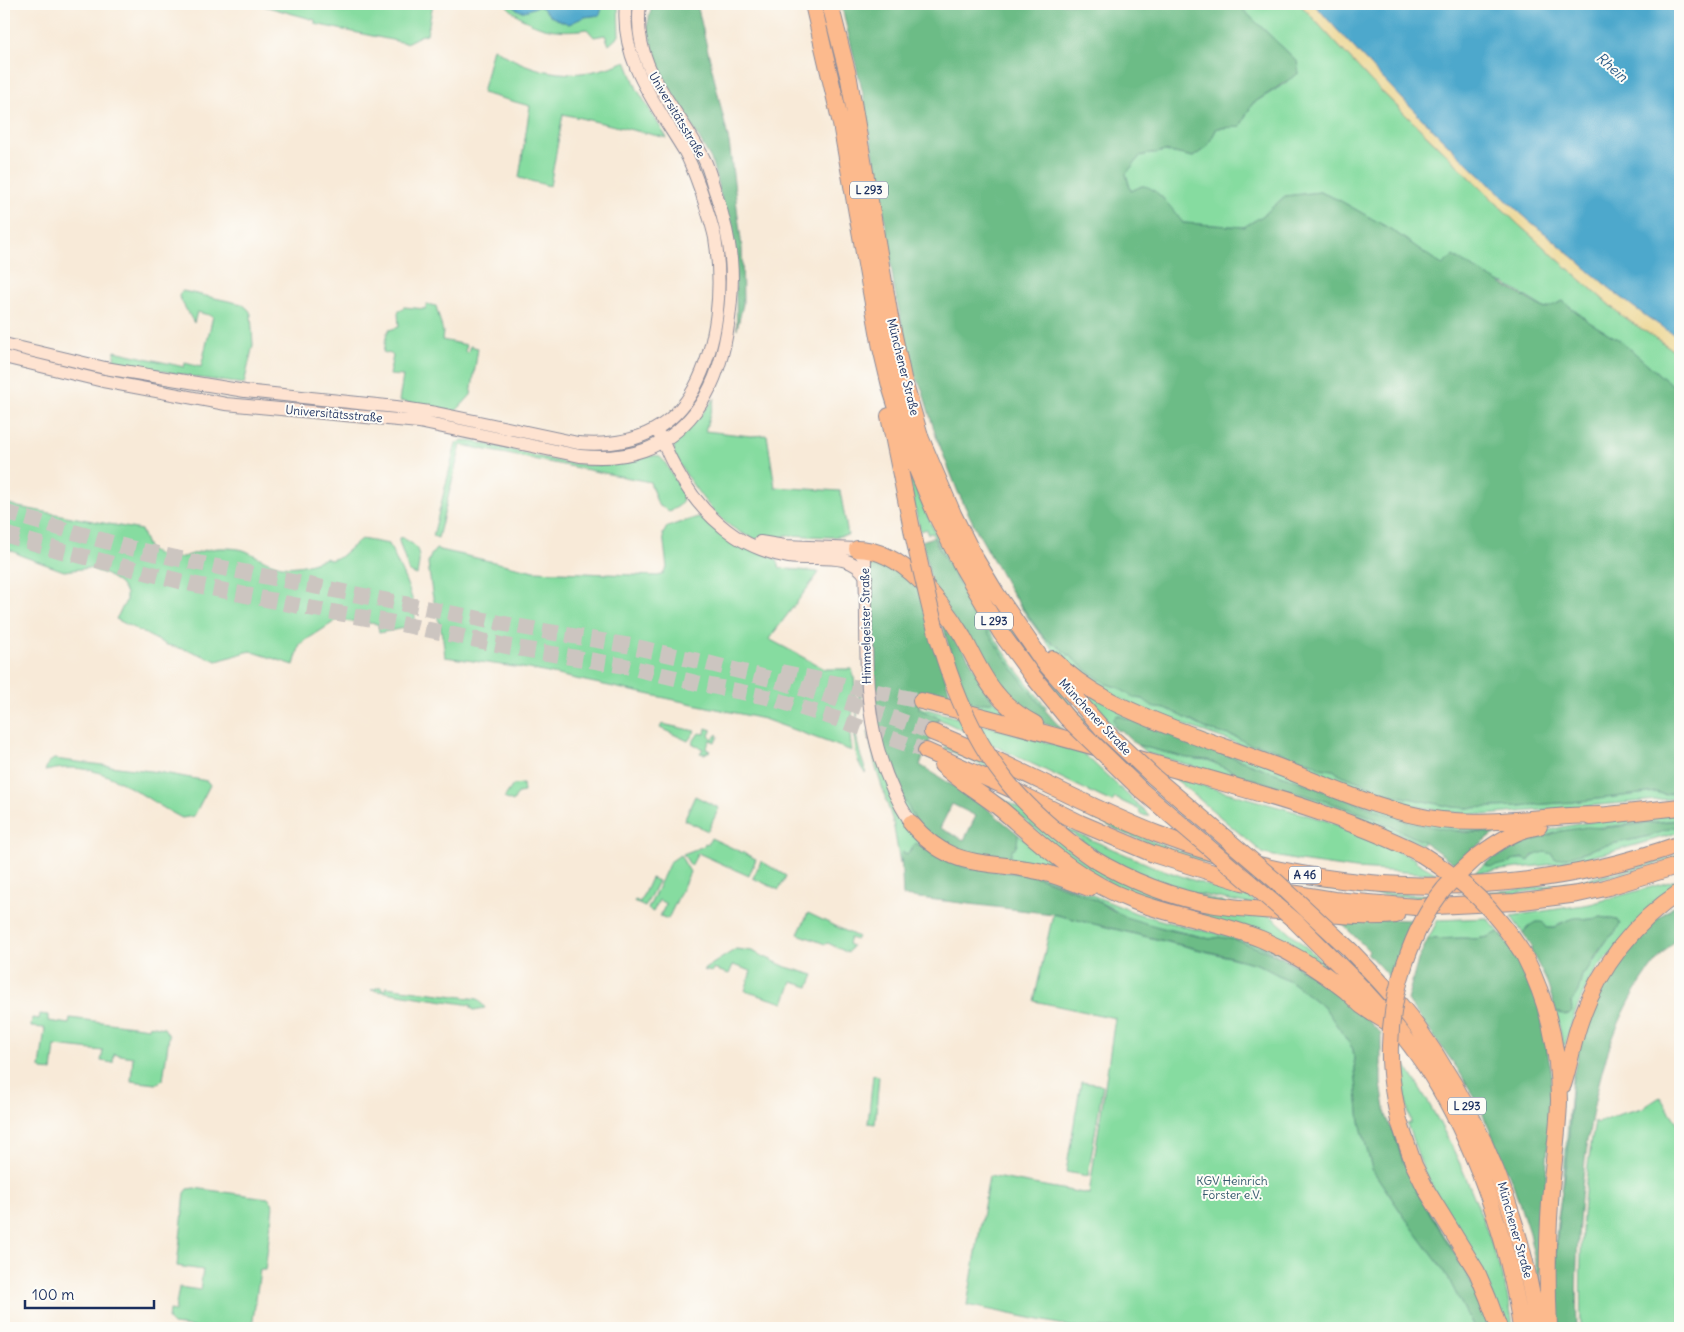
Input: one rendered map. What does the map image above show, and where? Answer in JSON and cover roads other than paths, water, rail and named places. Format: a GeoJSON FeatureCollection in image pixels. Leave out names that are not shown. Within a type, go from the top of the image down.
{"type":"FeatureCollection","features":[{"type":"Feature","properties":{"kind":"highway","name":"Münchener Straße"},"geometry":{"type":"LineString","coordinates":[[813,4],[841,124],[881,348],[890,386],[913,460],[936,515],[963,568],[1001,633],[1067,718],[1141,790],[1295,921],[1357,982],[1397,1028],[1437,1085],[1463,1133],[1483,1183],[1504,1250],[1511,1275],[1520,1328]]}},
{"type":"Feature","properties":{"kind":"highway","name":"Münchener Straße"},"geometry":{"type":"LineString","coordinates":[[830,4],[849,79],[890,317],[903,378],[921,439],[953,514],[976,558],[1017,625],[1042,660],[1102,728],[1146,770],[1277,882],[1350,950],[1386,988],[1417,1027],[1450,1077],[1473,1118],[1496,1168],[1512,1212],[1530,1281],[1538,1328]]}},
{"type":"Feature","properties":{"kind":"highway"},"geometry":{"type":"LineString","coordinates":[[881,348],[878,368],[913,534],[939,642],[960,700],[972,726],[996,766],[1028,805],[1053,829],[1111,870],[1144,884],[1187,898],[1215,905],[1373,916],[1398,915],[1416,907]]}},
{"type":"Feature","properties":{"kind":"highway"},"geometry":{"type":"LineString","coordinates":[[857,549],[883,554],[911,573],[949,614],[994,692],[1021,717],[1052,734]]}},
{"type":"Feature","properties":{"kind":"highway"},"geometry":{"type":"LineString","coordinates":[[1017,625],[1039,643],[1062,669],[1096,693],[1117,704],[1185,732],[1391,808],[1438,819],[1470,822],[1512,821],[1568,815],[1600,815]]}},
{"type":"Feature","properties":{"kind":"highway"},"geometry":{"type":"LineString","coordinates":[[921,700],[1052,734],[1249,790],[1368,829],[1421,854],[1469,888],[1492,910],[1524,955],[1540,987],[1550,1018],[1558,1071],[1559,1102],[1548,1234],[1549,1328]]}},
{"type":"Feature","properties":{"kind":"highway","name":"A 46"},"geometry":{"type":"LineString","coordinates":[[932,732],[972,747],[1097,808],[1157,833],[1250,863],[1339,880],[1395,885],[1455,887],[1528,881],[1590,870],[1655,853],[1680,844]]}},
{"type":"Feature","properties":{"kind":"highway","name":"A 46"},"geometry":{"type":"LineString","coordinates":[[1111,892],[1067,866],[1041,846],[1001,810],[949,772],[926,751],[1080,823],[1153,854],[1242,882],[1334,900],[1416,907],[1515,902],[1578,894],[1614,886],[1680,865]]}},
{"type":"Feature","properties":{"kind":"highway"},"geometry":{"type":"LineString","coordinates":[[1499,1328],[1477,1272],[1427,1191],[1414,1165],[1399,1121],[1394,1094],[1390,1046],[1396,999],[1408,954],[1429,911],[1444,890],[1477,857],[1499,841],[1528,828],[1600,815],[1680,806]]}},
{"type":"Feature","properties":{"kind":"highway"},"geometry":{"type":"LineString","coordinates":[[911,823],[929,843],[967,862],[1034,870],[1050,874],[1088,888],[1111,892],[1164,911],[1262,939],[1321,972],[1362,1006],[1397,1028]]}},
{"type":"Feature","properties":{"kind":"highway"},"geometry":{"type":"LineString","coordinates":[[1559,1102],[1575,1036],[1598,980],[1624,943],[1640,925],[1653,912],[1680,892]]}},
{"type":"Feature","properties":{"kind":"street","name":"Universitätsstraße"},"geometry":{"type":"LineString","coordinates":[[4,357],[103,381],[226,404],[419,422],[562,446],[611,444],[640,437],[656,429],[672,417],[689,397],[706,360],[714,327],[718,291],[717,259],[714,235],[696,176],[685,153],[651,97],[628,48],[625,27],[626,4]]}},
{"type":"Feature","properties":{"kind":"street","name":"Universitätsstraße"},"geometry":{"type":"LineString","coordinates":[[4,344],[105,368],[244,391],[406,408],[562,446],[596,458],[615,458],[632,455],[663,442],[697,410],[715,376],[724,349],[730,313],[732,268],[731,250],[722,214],[705,162],[654,79],[640,42],[640,4]]}},
{"type":"Feature","properties":{"kind":"street"},"geometry":{"type":"LineString","coordinates":[[656,429],[694,497],[735,536],[757,547],[789,557],[844,560],[862,569],[866,578]]}},
{"type":"Feature","properties":{"kind":"street"},"geometry":{"type":"LineString","coordinates":[[720,522],[748,538],[770,544],[857,549]]}},
{"type":"Feature","properties":{"kind":"street"},"geometry":{"type":"LineString","coordinates":[[844,560],[857,549]]}},
{"type":"Feature","properties":{"kind":"street","name":"Himmelgeister Straße"},"geometry":{"type":"LineString","coordinates":[[857,549],[864,559],[866,578],[868,704],[873,735],[894,795],[911,823]]}},
{"type":"Feature","properties":{"kind":"water"},"geometry":{"type":"Polygon","coordinates":[[[511,4],[603,4],[600,15],[584,17],[569,24],[550,16],[543,8],[538,6],[521,11],[511,4]]]}},
{"type":"Feature","properties":{"kind":"water","name":"Rhein"},"geometry":{"type":"Polygon","coordinates":[[[1314,4],[1680,4],[1680,338],[1663,328],[1601,281],[1525,217],[1416,113],[1314,4]]]}},
{"type":"Feature","properties":{"kind":"tunnel"},"geometry":{"type":"LineString","coordinates":[[4,512],[126,547],[198,563],[515,626],[631,646],[707,663],[775,680],[853,704],[932,732]]}},
{"type":"Feature","properties":{"kind":"tunnel"},"geometry":{"type":"LineString","coordinates":[[4,534],[62,551],[192,584],[511,647],[625,666],[767,697],[843,721],[926,751]]}},
{"type":"Feature","properties":{"kind":"tunnel"},"geometry":{"type":"LineString","coordinates":[[781,672],[921,701]]}},
{"type":"Feature","properties":{"kind":"park label","name":"KGV Heinrich Förster e.V."},"geometry":{"type":"Point","coordinates":[1232,1188]}}]}
